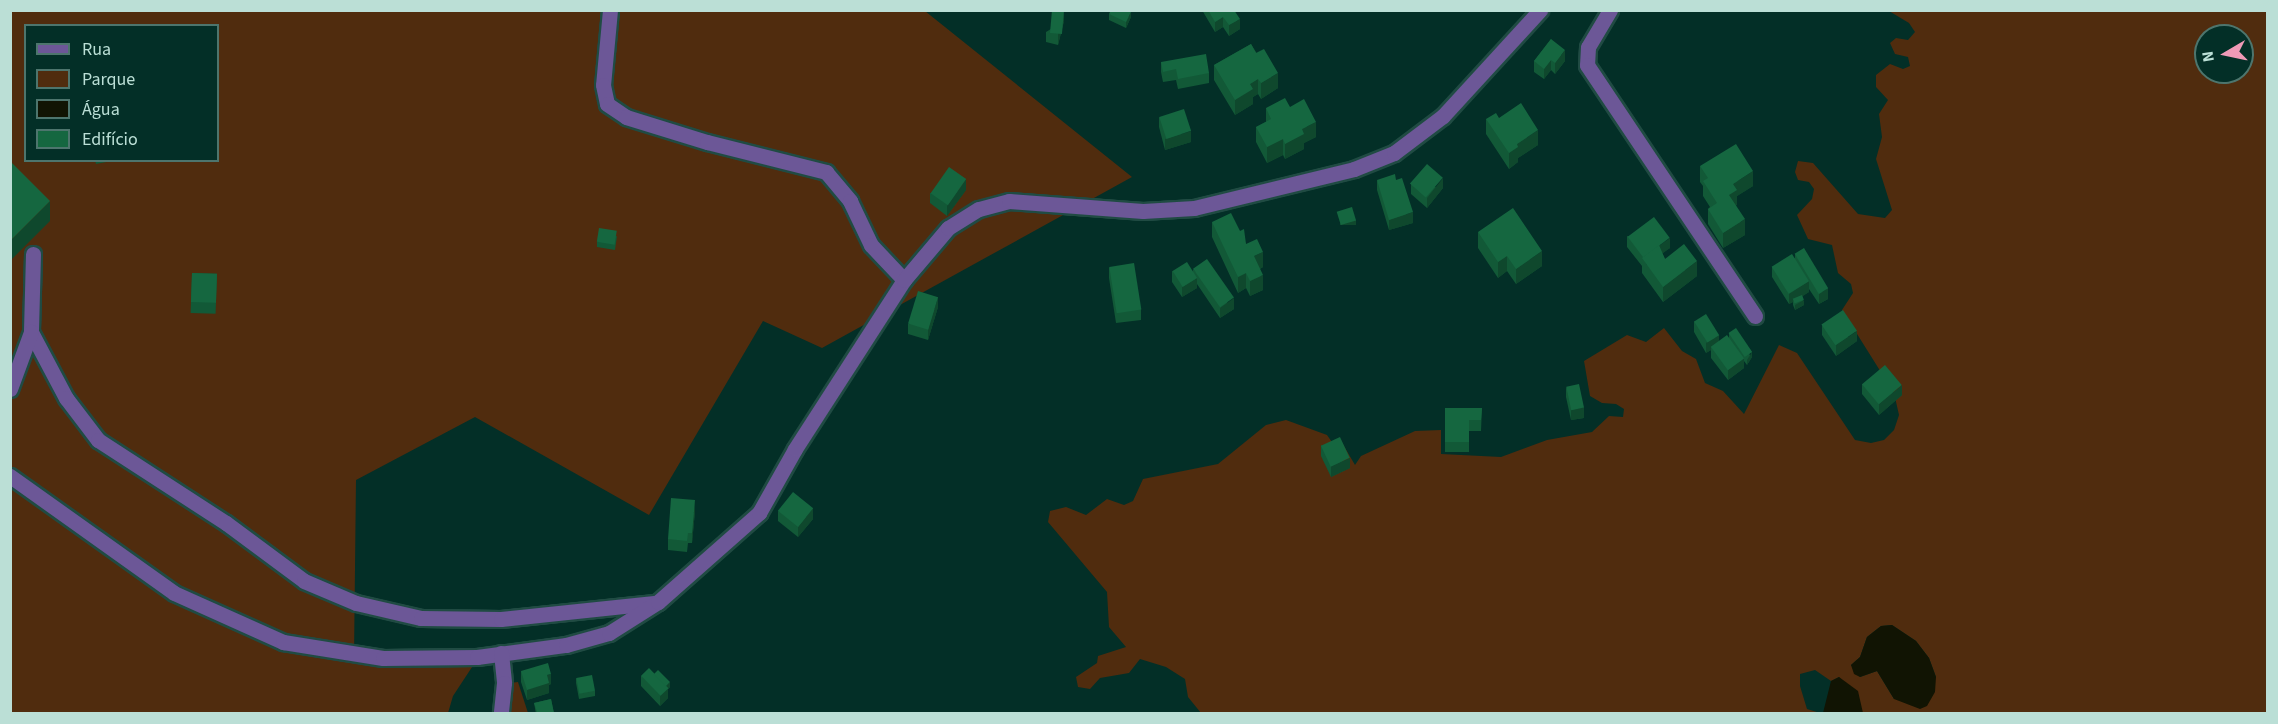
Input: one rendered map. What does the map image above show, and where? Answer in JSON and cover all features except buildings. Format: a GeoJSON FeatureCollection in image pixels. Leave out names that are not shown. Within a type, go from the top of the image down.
{"type":"FeatureCollection","features":[{"type":"Feature","properties":{"kind":"street"},"geometry":{"type":"LineString","coordinates":[[610,10],[603,85],[608,104],[626,117],[706,142],[826,172],[850,201],[871,245],[904,280]]}},
{"type":"Feature","properties":{"kind":"street"},"geometry":{"type":"LineString","coordinates":[[10,476],[174,593],[235,624],[283,642],[383,658],[501,653],[566,645],[609,633],[658,602],[759,513],[795,449],[904,280],[948,228],[992,205],[1026,201],[1143,211],[1194,208],[1319,180],[1394,153],[1443,116],[1540,10]]}},
{"type":"Feature","properties":{"kind":"street"},"geometry":{"type":"LineString","coordinates":[[1610,10],[1588,47],[1587,65],[1755,316]]}},
{"type":"Feature","properties":{"kind":"street"},"geometry":{"type":"LineString","coordinates":[[10,389],[31,332],[33,254]]}},
{"type":"Feature","properties":{"kind":"street"},"geometry":{"type":"LineString","coordinates":[[31,332],[66,398],[98,440],[226,523],[304,581],[356,603],[445,620],[511,618],[658,602]]}},
{"type":"Feature","properties":{"kind":"street"},"geometry":{"type":"LineString","coordinates":[[501,653],[504,682],[501,714]]}},
{"type":"Feature","properties":{"kind":"green space"},"geometry":{"type":"Polygon","coordinates":[[[10,11],[925,11],[1132,177],[822,348],[763,321],[649,515],[475,417],[356,480],[354,658],[476,661],[453,696],[448,713],[11,713],[10,11]]]}},
{"type":"Feature","properties":{"kind":"green space"},"geometry":{"type":"Polygon","coordinates":[[[1889,11],[2267,11],[2267,713],[1862,713],[1839,677],[1831,681],[1815,670],[1800,674],[1800,686],[1807,709],[1820,713],[1201,713],[1188,697],[1185,679],[1166,667],[1140,659],[1129,673],[1100,678],[1090,689],[1078,687],[1076,677],[1097,663],[1098,656],[1126,647],[1109,627],[1107,592],[1048,522],[1050,511],[1066,507],[1086,515],[1107,499],[1124,505],[1133,501],[1143,479],[1218,464],[1266,425],[1286,420],[1327,435],[1334,445],[1341,441],[1355,465],[1361,456],[1415,431],[1441,430],[1441,454],[1501,457],[1547,440],[1592,432],[1609,416],[1623,417],[1624,409],[1616,404],[1602,403],[1590,396],[1584,361],[1627,335],[1646,342],[1664,328],[1682,351],[1696,359],[1705,383],[1723,391],[1744,414],[1779,345],[1797,353],[1855,440],[1871,443],[1884,440],[1894,430],[1899,415],[1894,393],[1842,310],[1853,293],[1851,284],[1838,273],[1832,245],[1808,239],[1797,215],[1812,199],[1814,189],[1809,182],[1798,180],[1795,172],[1798,161],[1813,163],[1858,214],[1885,218],[1892,210],[1876,159],[1882,137],[1879,114],[1888,100],[1876,87],[1876,75],[1890,64],[1903,69],[1910,66],[1908,57],[1895,54],[1890,43],[1896,38],[1908,40],[1915,32],[1909,23],[1889,11]],[[1892,625],[1881,626],[1867,637],[1860,657],[1851,665],[1860,677],[1877,671],[1894,699],[1936,677],[1929,658],[1916,641],[1892,625]]]}},
{"type":"Feature","properties":{"kind":"green space"},"geometry":{"type":"Polygon","coordinates":[[[518,682],[528,713],[507,714],[510,683],[518,682]]]}},
{"type":"Feature","properties":{"kind":"water"},"geometry":{"type":"Polygon","coordinates":[[[1892,625],[1916,641],[1929,658],[1936,677],[1935,692],[1927,706],[1920,709],[1894,699],[1877,671],[1860,677],[1854,674],[1851,665],[1860,657],[1867,637],[1881,626],[1892,625]]]}},
{"type":"Feature","properties":{"kind":"water"},"geometry":{"type":"Polygon","coordinates":[[[1839,677],[1858,691],[1863,713],[1823,713],[1831,681],[1839,677]]]}}]}
